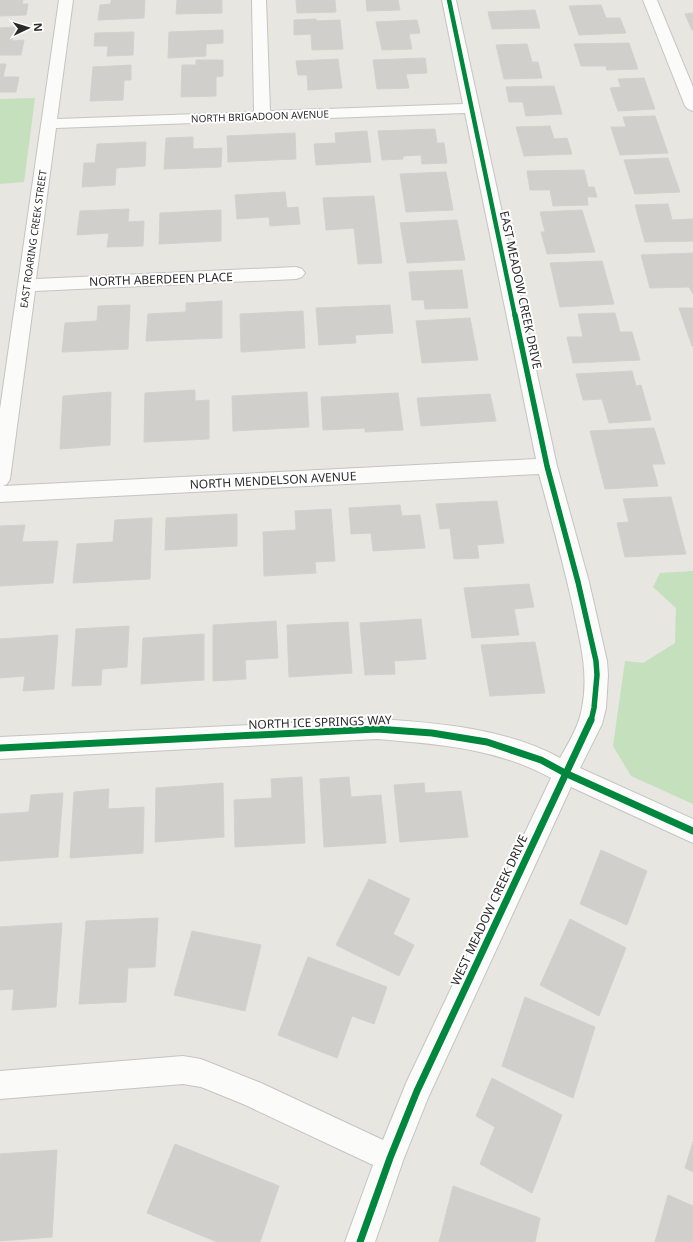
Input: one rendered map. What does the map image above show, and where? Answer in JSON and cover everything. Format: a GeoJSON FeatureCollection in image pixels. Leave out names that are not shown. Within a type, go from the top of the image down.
{"type":"FeatureCollection","features":[{"type":"Feature","properties":{"kind":"street","name":"EAST ROARING CREEK STREET"},"geometry":{"type":"LineString","coordinates":[[0,479],[66,0]]}},
{"type":"Feature","properties":{"kind":"street"},"geometry":{"type":"LineString","coordinates":[[259,0],[262,116]]}},
{"type":"Feature","properties":{"kind":"street","name":"EAST MEADOW CREEK DRIVE"},"geometry":{"type":"LineString","coordinates":[[449,0],[547,466],[578,582]]}},
{"type":"Feature","properties":{"kind":"street"},"geometry":{"type":"LineString","coordinates":[[650,0],[693,106]]}},
{"type":"Feature","properties":{"kind":"street","name":"NORTH BRIGADOON AVENUE"},"geometry":{"type":"LineString","coordinates":[[49,124],[472,108]]}},
{"type":"Feature","properties":{"kind":"street","name":"NORTH ABERDEEN PLACE"},"geometry":{"type":"LineString","coordinates":[[26,285],[296,274]]}},
{"type":"Feature","properties":{"kind":"street","name":"NORTH MENDELSON AVENUE"},"geometry":{"type":"LineString","coordinates":[[0,494],[547,466]]}},
{"type":"Feature","properties":{"kind":"street","name":"WEST MEADOW CREEK DRIVE"},"geometry":{"type":"LineString","coordinates":[[360,1242],[390,1158],[417,1091],[565,773],[590,724],[594,708],[597,675],[596,661],[578,582]]}},
{"type":"Feature","properties":{"kind":"street","name":"NORTH ICE SPRINGS WAY"},"geometry":{"type":"LineString","coordinates":[[0,748],[377,729],[432,733],[487,742],[540,760],[565,773],[693,831]]}},
{"type":"Feature","properties":{"kind":"street"},"geometry":{"type":"LineString","coordinates":[[0,1086],[183,1070],[202,1073],[251,1093],[390,1158]]}},
{"type":"Feature","properties":{"kind":"green space"},"geometry":{"type":"Polygon","coordinates":[[[35,98],[24,182],[0,184],[0,99],[35,98]]]}},
{"type":"Feature","properties":{"kind":"green space"},"geometry":{"type":"Polygon","coordinates":[[[693,571],[693,804],[631,776],[613,746],[625,661],[643,663],[675,643],[676,608],[653,587],[660,573],[693,571]]]}},
{"type":"Feature","properties":{"kind":"building"},"geometry":{"type":"Polygon","coordinates":[[[0,0],[23,0],[22,4],[28,4],[26,15],[0,16],[0,0]]]}},
{"type":"Feature","properties":{"kind":"building"},"geometry":{"type":"Polygon","coordinates":[[[111,0],[145,0],[144,18],[98,20],[100,5],[111,4],[111,0]]]}},
{"type":"Feature","properties":{"kind":"building"},"geometry":{"type":"Polygon","coordinates":[[[177,0],[222,0],[222,13],[176,14],[177,0]]]}},
{"type":"Feature","properties":{"kind":"building"},"geometry":{"type":"Polygon","coordinates":[[[296,0],[335,0],[336,12],[297,13],[296,0]]]}},
{"type":"Feature","properties":{"kind":"building"},"geometry":{"type":"Polygon","coordinates":[[[366,0],[398,0],[400,10],[367,11],[366,0]]]}},
{"type":"Feature","properties":{"kind":"building"},"geometry":{"type":"Polygon","coordinates":[[[601,5],[606,18],[620,18],[626,33],[579,35],[569,6],[601,5]]]}},
{"type":"Feature","properties":{"kind":"building"},"geometry":{"type":"Polygon","coordinates":[[[535,10],[540,28],[492,29],[488,12],[535,10]]]}},
{"type":"Feature","properties":{"kind":"building"},"geometry":{"type":"Polygon","coordinates":[[[693,13],[693,30],[692,30],[685,14],[693,13]]]}},
{"type":"Feature","properties":{"kind":"building"},"geometry":{"type":"Polygon","coordinates":[[[316,19],[316,21],[340,20],[343,49],[312,50],[311,34],[294,35],[294,20],[316,19]]]}},
{"type":"Feature","properties":{"kind":"building"},"geometry":{"type":"Polygon","coordinates":[[[417,20],[420,33],[409,34],[412,49],[382,50],[376,22],[417,20]]]}},
{"type":"Feature","properties":{"kind":"building"},"geometry":{"type":"Polygon","coordinates":[[[15,27],[12,41],[24,40],[21,55],[0,55],[0,28],[15,27]]]}},
{"type":"Feature","properties":{"kind":"building"},"geometry":{"type":"Polygon","coordinates":[[[223,30],[223,43],[206,44],[206,56],[168,58],[169,32],[223,30]]]}},
{"type":"Feature","properties":{"kind":"building"},"geometry":{"type":"Polygon","coordinates":[[[134,32],[133,55],[107,56],[108,46],[94,46],[95,33],[134,32]]]}},
{"type":"Feature","properties":{"kind":"building"},"geometry":{"type":"Polygon","coordinates":[[[629,43],[638,69],[607,70],[606,66],[581,66],[574,44],[629,43]]]}},
{"type":"Feature","properties":{"kind":"building"},"geometry":{"type":"Polygon","coordinates":[[[527,44],[532,62],[538,62],[542,78],[504,79],[496,45],[527,44]]]}},
{"type":"Feature","properties":{"kind":"building"},"geometry":{"type":"Polygon","coordinates":[[[425,58],[427,73],[406,74],[409,88],[377,89],[373,60],[425,58]]]}},
{"type":"Feature","properties":{"kind":"building"},"geometry":{"type":"Polygon","coordinates":[[[338,59],[342,88],[308,90],[307,75],[298,75],[296,61],[338,59]]]}},
{"type":"Feature","properties":{"kind":"building"},"geometry":{"type":"Polygon","coordinates":[[[196,60],[223,60],[223,76],[216,77],[216,96],[181,97],[182,65],[196,65],[196,60]]]}},
{"type":"Feature","properties":{"kind":"building"},"geometry":{"type":"Polygon","coordinates":[[[0,64],[6,64],[3,77],[19,77],[16,92],[0,92],[0,64]]]}},
{"type":"Feature","properties":{"kind":"building"},"geometry":{"type":"Polygon","coordinates":[[[131,65],[131,80],[124,80],[123,100],[90,101],[93,67],[131,65]]]}},
{"type":"Feature","properties":{"kind":"building"},"geometry":{"type":"Polygon","coordinates":[[[644,78],[655,109],[618,111],[610,88],[621,87],[618,79],[644,78]]]}},
{"type":"Feature","properties":{"kind":"building"},"geometry":{"type":"Polygon","coordinates":[[[554,86],[562,114],[526,116],[523,102],[509,102],[506,87],[554,86]]]}},
{"type":"Feature","properties":{"kind":"building"},"geometry":{"type":"Polygon","coordinates":[[[655,116],[668,153],[620,155],[611,127],[626,127],[623,117],[655,116]]]}},
{"type":"Feature","properties":{"kind":"building"},"geometry":{"type":"Polygon","coordinates":[[[550,126],[554,139],[567,138],[572,154],[524,156],[516,127],[550,126]]]}},
{"type":"Feature","properties":{"kind":"building"},"geometry":{"type":"Polygon","coordinates":[[[435,129],[437,143],[444,143],[447,163],[422,164],[421,155],[403,156],[403,159],[382,160],[378,131],[435,129]]]}},
{"type":"Feature","properties":{"kind":"building"},"geometry":{"type":"Polygon","coordinates":[[[367,131],[371,162],[316,165],[314,144],[336,143],[335,133],[367,131]]]}},
{"type":"Feature","properties":{"kind":"building"},"geometry":{"type":"Polygon","coordinates":[[[295,133],[296,159],[228,162],[227,136],[295,133]]]}},
{"type":"Feature","properties":{"kind":"building"},"geometry":{"type":"Polygon","coordinates":[[[193,137],[193,149],[222,148],[221,167],[164,169],[166,138],[193,137]]]}},
{"type":"Feature","properties":{"kind":"building"},"geometry":{"type":"Polygon","coordinates":[[[146,142],[145,166],[116,168],[115,185],[82,187],[84,163],[95,163],[97,144],[146,142]]]}},
{"type":"Feature","properties":{"kind":"building"},"geometry":{"type":"Polygon","coordinates":[[[668,158],[680,192],[635,194],[624,160],[668,158]]]}},
{"type":"Feature","properties":{"kind":"building"},"geometry":{"type":"Polygon","coordinates":[[[584,170],[588,187],[594,187],[597,197],[587,197],[588,205],[553,206],[550,190],[530,190],[527,171],[584,170]]]}},
{"type":"Feature","properties":{"kind":"building"},"geometry":{"type":"Polygon","coordinates":[[[446,172],[453,210],[406,212],[400,174],[446,172]]]}},
{"type":"Feature","properties":{"kind":"building"},"geometry":{"type":"Polygon","coordinates":[[[285,192],[287,208],[298,207],[300,224],[270,226],[269,217],[237,219],[235,195],[285,192]]]}},
{"type":"Feature","properties":{"kind":"building"},"geometry":{"type":"Polygon","coordinates":[[[374,196],[382,263],[358,264],[354,228],[326,230],[323,198],[374,196]]]}},
{"type":"Feature","properties":{"kind":"building"},"geometry":{"type":"Polygon","coordinates":[[[668,204],[672,220],[693,219],[693,241],[645,242],[635,205],[668,204]]]}},
{"type":"Feature","properties":{"kind":"building"},"geometry":{"type":"Polygon","coordinates":[[[129,209],[128,222],[144,221],[143,246],[107,247],[109,233],[77,235],[80,211],[129,209]]]}},
{"type":"Feature","properties":{"kind":"building"},"geometry":{"type":"Polygon","coordinates":[[[221,210],[221,241],[159,244],[160,213],[221,210]]]}},
{"type":"Feature","properties":{"kind":"building"},"geometry":{"type":"Polygon","coordinates":[[[582,210],[595,252],[547,254],[541,232],[545,232],[540,212],[582,210]]]}},
{"type":"Feature","properties":{"kind":"building"},"geometry":{"type":"Polygon","coordinates":[[[457,220],[465,260],[407,263],[400,223],[457,220]]]}},
{"type":"Feature","properties":{"kind":"building"},"geometry":{"type":"Polygon","coordinates":[[[693,253],[693,294],[689,287],[650,288],[641,255],[693,253]]]}},
{"type":"Feature","properties":{"kind":"building"},"geometry":{"type":"Polygon","coordinates":[[[602,261],[614,304],[560,307],[550,263],[602,261]]]}},
{"type":"Feature","properties":{"kind":"building"},"geometry":{"type":"Polygon","coordinates":[[[462,270],[468,308],[425,309],[424,300],[412,300],[409,272],[462,270]]]}},
{"type":"Feature","properties":{"kind":"building"},"geometry":{"type":"Polygon","coordinates":[[[222,301],[222,338],[146,341],[148,314],[186,312],[186,303],[222,301]]]}},
{"type":"Feature","properties":{"kind":"building"},"geometry":{"type":"Polygon","coordinates":[[[130,305],[128,349],[62,352],[65,323],[97,321],[98,306],[130,305]]]}},
{"type":"Feature","properties":{"kind":"building"},"geometry":{"type":"Polygon","coordinates":[[[390,305],[393,333],[355,335],[356,343],[319,345],[316,308],[390,305]]]}},
{"type":"Feature","properties":{"kind":"building"},"geometry":{"type":"Polygon","coordinates":[[[679,308],[693,308],[693,346],[692,346],[679,308]]]}},
{"type":"Feature","properties":{"kind":"building"},"geometry":{"type":"Polygon","coordinates":[[[303,311],[305,348],[241,352],[240,314],[303,311]]]}},
{"type":"Feature","properties":{"kind":"building"},"geometry":{"type":"Polygon","coordinates":[[[615,313],[620,332],[632,332],[640,360],[573,363],[567,337],[583,337],[578,314],[615,313]]]}},
{"type":"Feature","properties":{"kind":"building"},"geometry":{"type":"Polygon","coordinates":[[[470,318],[478,360],[422,363],[416,321],[470,318]]]}},
{"type":"Feature","properties":{"kind":"building"},"geometry":{"type":"Polygon","coordinates":[[[632,371],[636,386],[641,385],[651,420],[609,423],[602,399],[583,400],[576,374],[632,371]]]}},
{"type":"Feature","properties":{"kind":"building"},"geometry":{"type":"Polygon","coordinates":[[[195,390],[195,401],[209,400],[209,439],[144,442],[145,393],[195,390]]]}},
{"type":"Feature","properties":{"kind":"building"},"geometry":{"type":"Polygon","coordinates":[[[111,392],[110,445],[60,449],[63,396],[111,392]]]}},
{"type":"Feature","properties":{"kind":"building"},"geometry":{"type":"Polygon","coordinates":[[[307,392],[309,427],[233,431],[232,396],[307,392]]]}},
{"type":"Feature","properties":{"kind":"building"},"geometry":{"type":"Polygon","coordinates":[[[398,393],[403,430],[365,432],[365,428],[323,430],[321,397],[398,393]]]}},
{"type":"Feature","properties":{"kind":"building"},"geometry":{"type":"Polygon","coordinates":[[[490,394],[496,421],[421,426],[417,398],[490,394]]]}},
{"type":"Feature","properties":{"kind":"building"},"geometry":{"type":"Polygon","coordinates":[[[654,428],[665,464],[652,464],[658,486],[605,489],[590,431],[654,428]]]}},
{"type":"Feature","properties":{"kind":"building"},"geometry":{"type":"Polygon","coordinates":[[[671,497],[686,554],[625,557],[617,523],[629,522],[623,499],[671,497]]]}},
{"type":"Feature","properties":{"kind":"building"},"geometry":{"type":"Polygon","coordinates":[[[497,501],[504,543],[477,545],[479,558],[454,559],[450,528],[440,529],[436,504],[497,501]]]}},
{"type":"Feature","properties":{"kind":"building"},"geometry":{"type":"Polygon","coordinates":[[[400,505],[402,516],[420,515],[425,548],[373,551],[371,533],[351,534],[349,508],[400,505]]]}},
{"type":"Feature","properties":{"kind":"building"},"geometry":{"type":"Polygon","coordinates":[[[331,509],[335,561],[315,562],[316,573],[264,576],[263,532],[296,530],[295,511],[331,509]]]}},
{"type":"Feature","properties":{"kind":"building"},"geometry":{"type":"Polygon","coordinates":[[[237,514],[237,546],[165,550],[166,518],[237,514]]]}},
{"type":"Feature","properties":{"kind":"building"},"geometry":{"type":"Polygon","coordinates":[[[152,518],[150,579],[73,583],[77,544],[113,542],[115,520],[152,518]]]}},
{"type":"Feature","properties":{"kind":"building"},"geometry":{"type":"Polygon","coordinates":[[[25,525],[22,542],[58,541],[53,583],[0,586],[0,526],[25,525]]]}},
{"type":"Feature","properties":{"kind":"building"},"geometry":{"type":"Polygon","coordinates":[[[529,584],[534,607],[514,609],[519,635],[472,638],[464,588],[529,584]]]}},
{"type":"Feature","properties":{"kind":"building"},"geometry":{"type":"Polygon","coordinates":[[[421,619],[426,659],[394,661],[395,674],[365,675],[360,623],[421,619]]]}},
{"type":"Feature","properties":{"kind":"building"},"geometry":{"type":"Polygon","coordinates":[[[276,621],[278,658],[245,660],[246,679],[213,681],[213,625],[276,621]]]}},
{"type":"Feature","properties":{"kind":"building"},"geometry":{"type":"Polygon","coordinates":[[[348,622],[352,673],[289,677],[287,625],[348,622]]]}},
{"type":"Feature","properties":{"kind":"building"},"geometry":{"type":"Polygon","coordinates":[[[129,626],[127,667],[102,669],[101,685],[72,686],[76,629],[129,626]]]}},
{"type":"Feature","properties":{"kind":"building"},"geometry":{"type":"Polygon","coordinates":[[[204,634],[204,680],[141,684],[143,638],[204,634]]]}},
{"type":"Feature","properties":{"kind":"building"},"geometry":{"type":"Polygon","coordinates":[[[58,635],[54,689],[23,691],[25,676],[0,678],[0,639],[58,635]]]}},
{"type":"Feature","properties":{"kind":"building"},"geometry":{"type":"Polygon","coordinates":[[[535,642],[545,693],[490,696],[481,645],[535,642]]]}},
{"type":"Feature","properties":{"kind":"building"},"geometry":{"type":"Polygon","coordinates":[[[302,777],[305,843],[235,847],[234,800],[272,798],[271,779],[302,777]]]}},
{"type":"Feature","properties":{"kind":"building"},"geometry":{"type":"Polygon","coordinates":[[[349,777],[351,797],[381,795],[386,843],[324,847],[320,779],[349,777]]]}},
{"type":"Feature","properties":{"kind":"building"},"geometry":{"type":"Polygon","coordinates":[[[223,783],[224,837],[155,842],[156,788],[223,783]]]}},
{"type":"Feature","properties":{"kind":"building"},"geometry":{"type":"Polygon","coordinates":[[[424,783],[425,793],[461,791],[468,837],[400,842],[394,785],[424,783]]]}},
{"type":"Feature","properties":{"kind":"building"},"geometry":{"type":"Polygon","coordinates":[[[109,789],[108,809],[144,807],[143,853],[70,858],[74,792],[109,789]]]}},
{"type":"Feature","properties":{"kind":"building"},"geometry":{"type":"Polygon","coordinates":[[[63,793],[58,857],[0,861],[0,814],[29,812],[31,795],[63,793]]]}},
{"type":"Feature","properties":{"kind":"building"},"geometry":{"type":"Polygon","coordinates":[[[601,850],[647,871],[627,925],[580,904],[601,850]]]}},
{"type":"Feature","properties":{"kind":"building"},"geometry":{"type":"Polygon","coordinates":[[[369,879],[410,899],[393,934],[414,945],[399,976],[336,945],[369,879]]]}},
{"type":"Feature","properties":{"kind":"building"},"geometry":{"type":"Polygon","coordinates":[[[158,918],[155,967],[128,968],[126,1002],[79,1004],[86,921],[158,918]]]}},
{"type":"Feature","properties":{"kind":"building"},"geometry":{"type":"Polygon","coordinates":[[[570,919],[626,948],[599,1016],[540,985],[570,919]]]}},
{"type":"Feature","properties":{"kind":"building"},"geometry":{"type":"Polygon","coordinates":[[[62,923],[56,1007],[12,1010],[14,989],[0,990],[0,927],[62,923]]]}},
{"type":"Feature","properties":{"kind":"building"},"geometry":{"type":"Polygon","coordinates":[[[192,931],[261,945],[245,1011],[174,995],[192,931]]]}},
{"type":"Feature","properties":{"kind":"building"},"geometry":{"type":"Polygon","coordinates":[[[308,957],[387,987],[374,1024],[352,1016],[337,1058],[278,1035],[308,957]]]}},
{"type":"Feature","properties":{"kind":"building"},"geometry":{"type":"Polygon","coordinates":[[[525,997],[595,1027],[573,1098],[502,1066],[525,997]]]}},
{"type":"Feature","properties":{"kind":"building"},"geometry":{"type":"Polygon","coordinates":[[[492,1078],[562,1115],[532,1193],[480,1164],[495,1127],[476,1116],[492,1078]]]}},
{"type":"Feature","properties":{"kind":"building"},"geometry":{"type":"Polygon","coordinates":[[[693,1142],[693,1172],[685,1168],[693,1142]]]}},
{"type":"Feature","properties":{"kind":"building"},"geometry":{"type":"Polygon","coordinates":[[[175,1144],[279,1186],[260,1242],[217,1242],[147,1213],[175,1144]]]}},
{"type":"Feature","properties":{"kind":"building"},"geometry":{"type":"Polygon","coordinates":[[[57,1150],[52,1237],[0,1241],[0,1154],[57,1150]]]}},
{"type":"Feature","properties":{"kind":"building"},"geometry":{"type":"Polygon","coordinates":[[[453,1186],[540,1218],[535,1242],[439,1242],[453,1186]]]}},
{"type":"Feature","properties":{"kind":"building"},"geometry":{"type":"Polygon","coordinates":[[[668,1195],[693,1206],[693,1242],[655,1242],[668,1195]]]}},
{"type":"Feature","properties":{"kind":"cycle path"},"geometry":{"type":"LineString","coordinates":[[360,1242],[390,1158],[417,1091],[565,773],[590,724],[594,708],[597,675],[596,661],[578,582],[547,466],[449,0]]}},
{"type":"Feature","properties":{"kind":"cycle path"},"geometry":{"type":"LineString","coordinates":[[0,748],[377,729],[432,733],[487,742],[541,760],[565,773],[693,831]]}}]}
